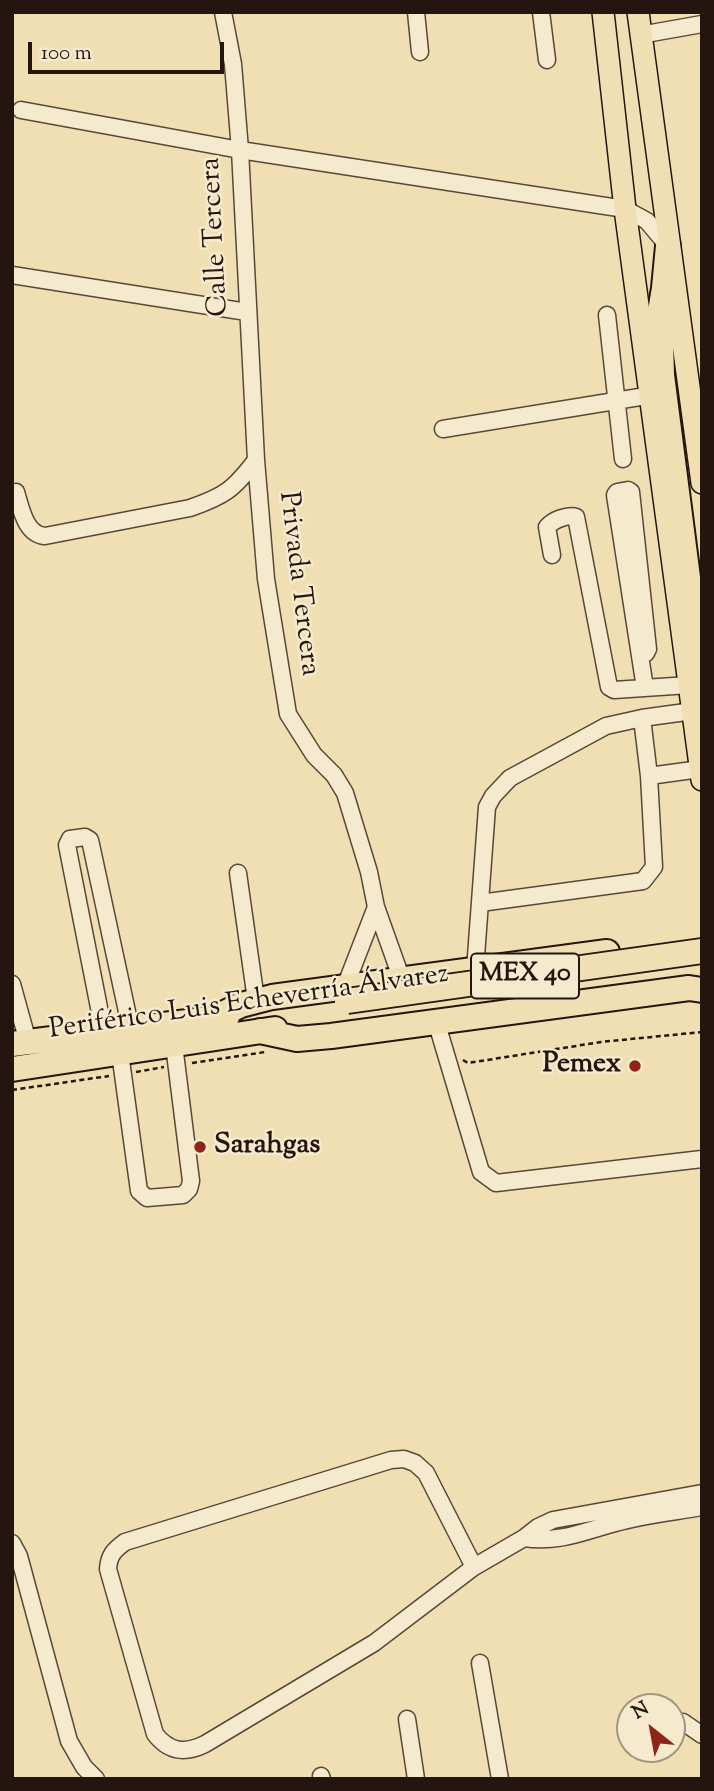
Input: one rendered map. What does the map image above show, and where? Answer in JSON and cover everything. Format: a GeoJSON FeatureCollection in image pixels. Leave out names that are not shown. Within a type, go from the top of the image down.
{"type":"FeatureCollection","features":[{"type":"Feature","properties":{"kind":"highway"},"geometry":{"type":"LineString","coordinates":[[668,246],[660,312],[662,374],[696,686]]}},
{"type":"Feature","properties":{"kind":"highway"},"geometry":{"type":"LineString","coordinates":[[664,288],[702,563]]}},
{"type":"Feature","properties":{"kind":"highway"},"geometry":{"type":"LineString","coordinates":[[212,1019],[256,1000],[347,1002],[402,980],[702,941]]}},
{"type":"Feature","properties":{"kind":"highway"},"geometry":{"type":"LineString","coordinates":[[673,943],[690,957],[694,967],[693,978],[699,981]]}},
{"type":"Feature","properties":{"kind":"highway","name":"Periférico Luis Echeverría Álvarez"},"geometry":{"type":"LineString","coordinates":[[20,1043],[347,1002],[702,951]]}},
{"type":"Feature","properties":{"kind":"highway"},"geometry":{"type":"LineString","coordinates":[[264,1041],[436,1021],[699,981]]}},
{"type":"Feature","properties":{"kind":"highway","name":"Periférico Luis Echeverría Álvarez"},"geometry":{"type":"LineString","coordinates":[[12,1069],[121,1063],[264,1041],[347,1002],[699,981]]}},
{"type":"Feature","properties":{"kind":"main road"},"geometry":{"type":"LineString","coordinates":[[603,12],[625,209],[696,686],[693,711],[701,775]]}},
{"type":"Feature","properties":{"kind":"main road"},"geometry":{"type":"LineString","coordinates":[[638,12],[702,483]]}},
{"type":"Feature","properties":{"kind":"street","name":"Calle Tercera"},"geometry":{"type":"LineString","coordinates":[[223,12],[233,64],[240,150],[256,460]]}},
{"type":"Feature","properties":{"kind":"street"},"geometry":{"type":"LineString","coordinates":[[415,12],[420,52]]}},
{"type":"Feature","properties":{"kind":"street"},"geometry":{"type":"LineString","coordinates":[[541,12],[547,60]]}},
{"type":"Feature","properties":{"kind":"street"},"geometry":{"type":"LineString","coordinates":[[640,35],[702,24]]}},
{"type":"Feature","properties":{"kind":"street"},"geometry":{"type":"LineString","coordinates":[[21,110],[240,150],[625,209],[647,221],[668,246]]}},
{"type":"Feature","properties":{"kind":"street"},"geometry":{"type":"LineString","coordinates":[[12,275],[247,312]]}},
{"type":"Feature","properties":{"kind":"street"},"geometry":{"type":"LineString","coordinates":[[607,315],[623,459]]}},
{"type":"Feature","properties":{"kind":"street"},"geometry":{"type":"LineString","coordinates":[[443,429],[652,395]]}},
{"type":"Feature","properties":{"kind":"street"},"geometry":{"type":"LineString","coordinates":[[16,492],[25,520],[32,531],[45,536],[190,508],[212,500],[238,484],[256,460]]}},
{"type":"Feature","properties":{"kind":"street","name":"Privada Tercera"},"geometry":{"type":"LineString","coordinates":[[256,460],[266,579],[288,713],[314,755],[334,775],[345,793],[369,872],[376,907]]}},
{"type":"Feature","properties":{"kind":"street"},"geometry":{"type":"LineString","coordinates":[[640,656],[648,649],[631,492],[628,490],[615,495],[640,656],[645,688]]}},
{"type":"Feature","properties":{"kind":"street"},"geometry":{"type":"LineString","coordinates":[[552,555],[547,527],[551,522],[572,515],[576,517],[607,684],[614,690],[696,686]]}},
{"type":"Feature","properties":{"kind":"street"},"geometry":{"type":"LineString","coordinates":[[475,970],[487,807],[500,786],[594,732],[617,723],[693,711]]}},
{"type":"Feature","properties":{"kind":"street"},"geometry":{"type":"LineString","coordinates":[[480,903],[643,881],[654,867],[649,776],[642,718]]}},
{"type":"Feature","properties":{"kind":"street"},"geometry":{"type":"LineString","coordinates":[[649,776],[701,775]]}},
{"type":"Feature","properties":{"kind":"street"},"geometry":{"type":"LineString","coordinates":[[104,1033],[67,845],[70,839],[85,837],[90,840],[131,1030]]}},
{"type":"Feature","properties":{"kind":"street"},"geometry":{"type":"LineString","coordinates":[[238,873],[256,1000]]}},
{"type":"Feature","properties":{"kind":"street"},"geometry":{"type":"LineString","coordinates":[[376,907],[402,980]]}},
{"type":"Feature","properties":{"kind":"street"},"geometry":{"type":"LineString","coordinates":[[347,1002],[376,907]]}},
{"type":"Feature","properties":{"kind":"street"},"geometry":{"type":"LineString","coordinates":[[12,984],[20,1043]]}},
{"type":"Feature","properties":{"kind":"street"},"geometry":{"type":"LineString","coordinates":[[436,1021],[481,1172],[490,1181],[496,1183],[702,1159]]}},
{"type":"Feature","properties":{"kind":"street"},"geometry":{"type":"LineString","coordinates":[[121,1063],[139,1191],[147,1198],[183,1195],[189,1189],[191,1181],[175,1055]]}},
{"type":"Feature","properties":{"kind":"street"},"geometry":{"type":"LineString","coordinates":[[474,1567],[426,1474],[415,1463],[404,1459],[391,1460],[125,1542],[108,1559],[108,1569],[155,1734],[164,1746],[180,1751],[205,1744],[374,1643],[474,1567],[524,1538],[545,1541],[564,1538],[702,1493]]}},
{"type":"Feature","properties":{"kind":"street"},"geometry":{"type":"LineString","coordinates":[[664,1506],[702,1507]]}},
{"type":"Feature","properties":{"kind":"street"},"geometry":{"type":"LineString","coordinates":[[12,1543],[19,1556],[69,1741],[84,1767],[96,1779]]}},
{"type":"Feature","properties":{"kind":"street"},"geometry":{"type":"LineString","coordinates":[[481,1663],[500,1779]]}},
{"type":"Feature","properties":{"kind":"street"},"geometry":{"type":"LineString","coordinates":[[407,1719],[416,1779]]}},
{"type":"Feature","properties":{"kind":"street"},"geometry":{"type":"LineString","coordinates":[[686,1724],[702,1735]]}},
{"type":"Feature","properties":{"kind":"path"},"geometry":{"type":"LineString","coordinates":[[442,1048],[468,1063],[601,1042],[702,1032]]}},
{"type":"Feature","properties":{"kind":"path"},"geometry":{"type":"LineString","coordinates":[[12,1090],[121,1063],[264,1041]]}},
{"type":"Feature","properties":{"kind":"place","name":"Pemex"},"geometry":{"type":"Point","coordinates":[635,1066]}},
{"type":"Feature","properties":{"kind":"place","name":"Sarahgas"},"geometry":{"type":"Point","coordinates":[200,1147]}}]}
